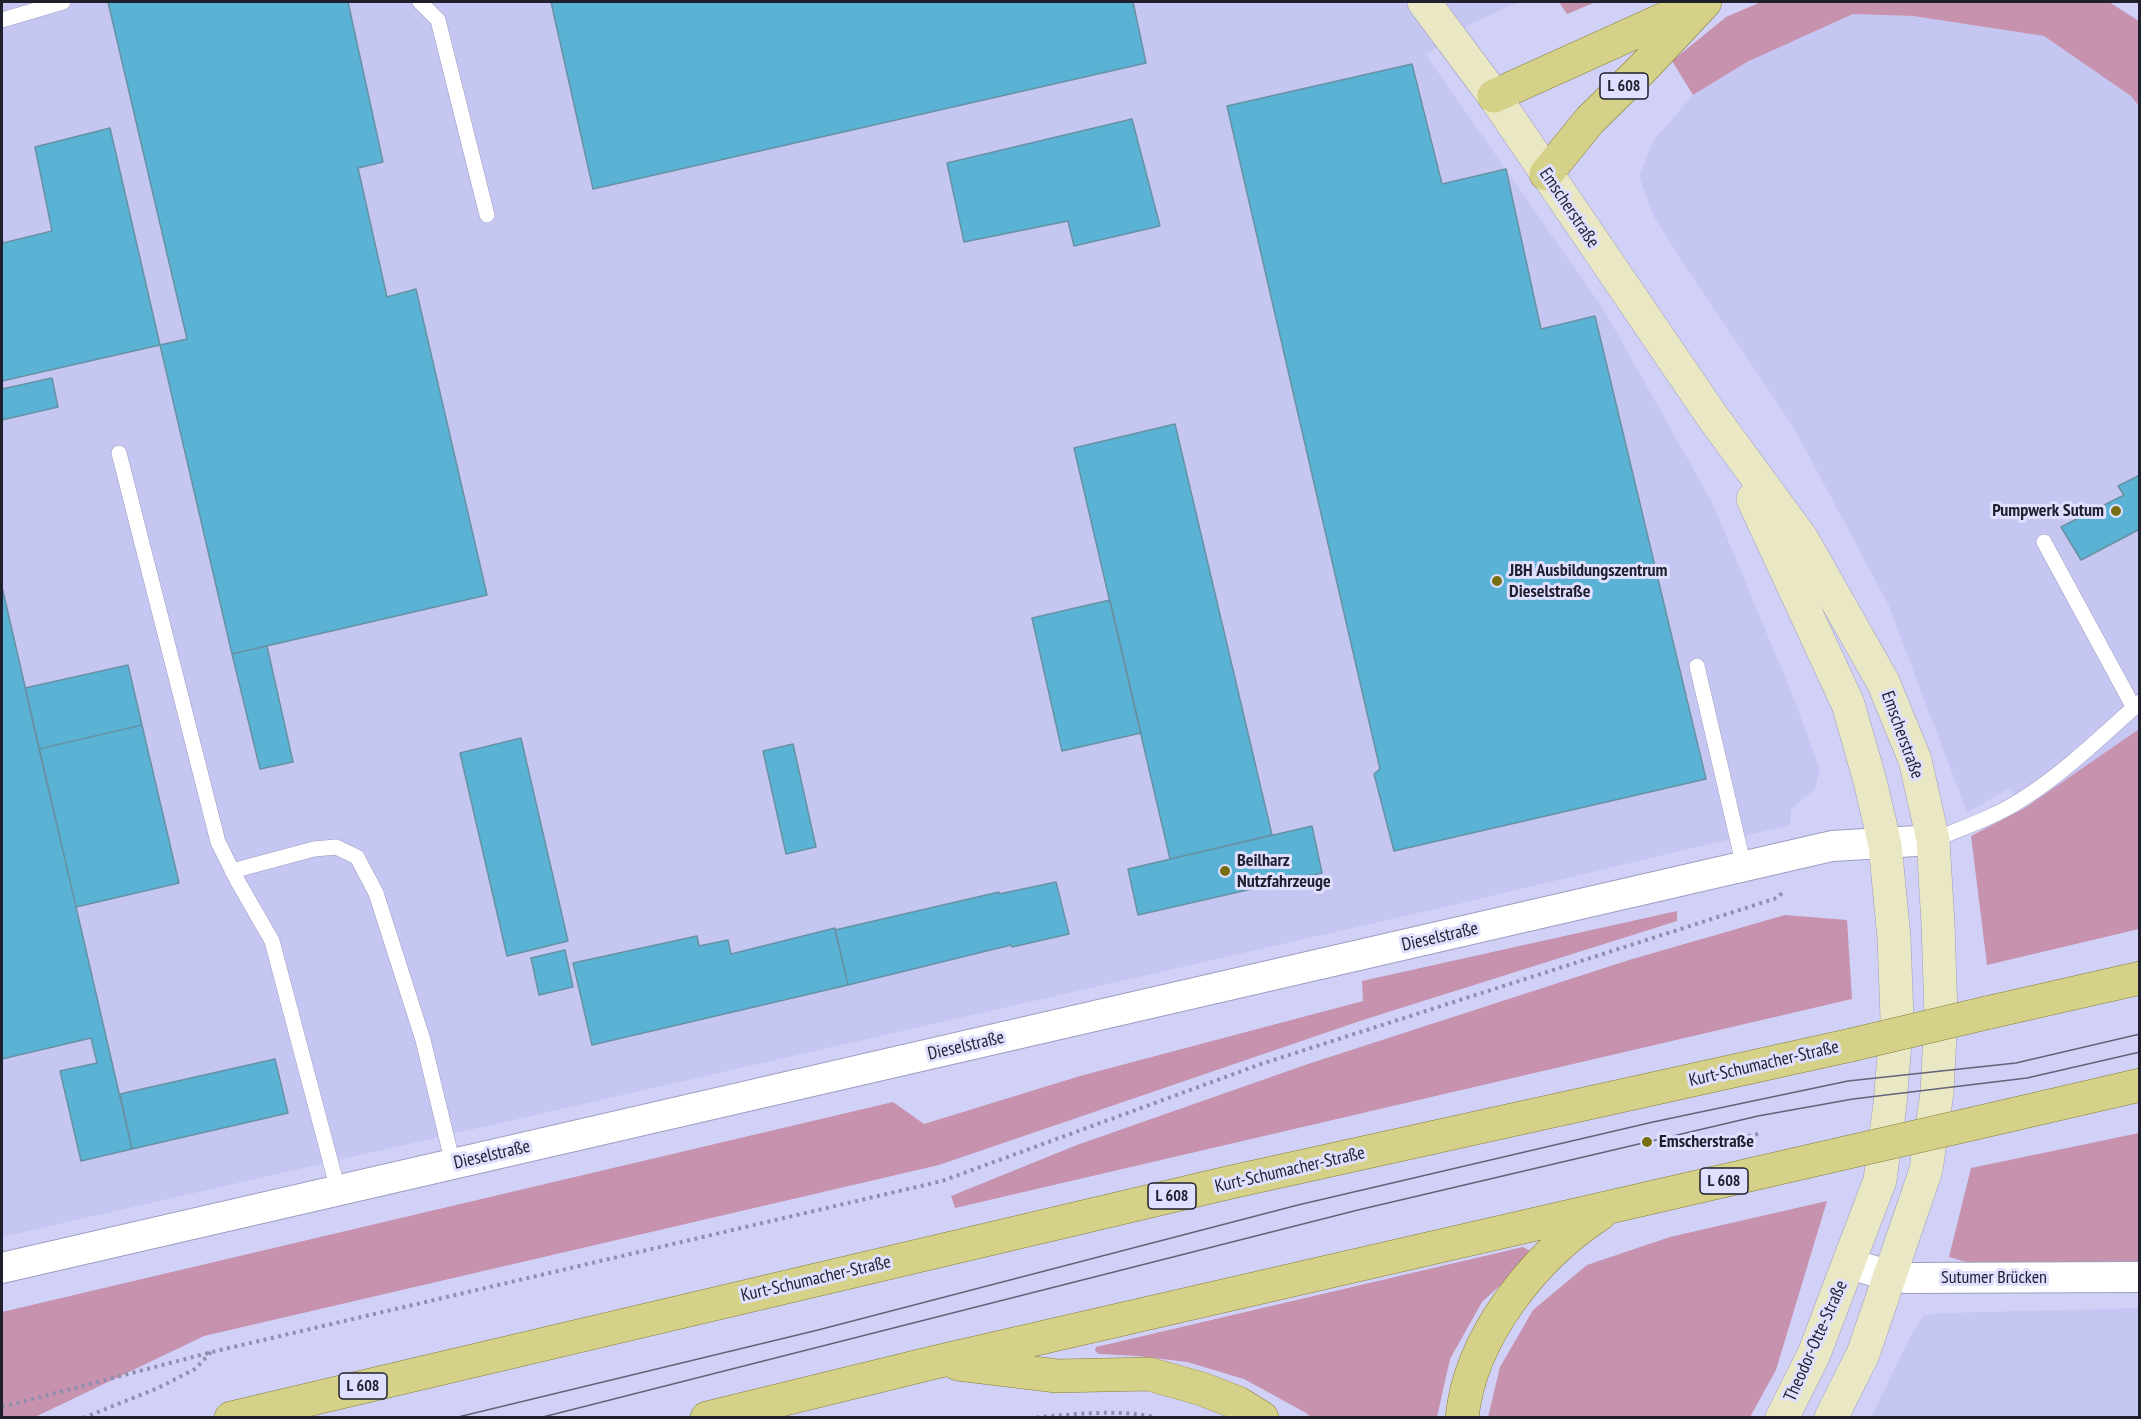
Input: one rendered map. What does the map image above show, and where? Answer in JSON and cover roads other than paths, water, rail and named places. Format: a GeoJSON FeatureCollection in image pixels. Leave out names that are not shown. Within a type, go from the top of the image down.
{"type":"FeatureCollection","features":[{"type":"Feature","properties":{"kind":"main road","name":"L 608"},"geometry":{"type":"LineString","coordinates":[[1494,96],[1704,2]]}},
{"type":"Feature","properties":{"kind":"main road","name":"L 608"},"geometry":{"type":"LineString","coordinates":[[1546,174],[1590,120],[1645,66],[1704,2]]}},
{"type":"Feature","properties":{"kind":"main road","name":"Kurt-Schumacher-Straße"},"geometry":{"type":"LineString","coordinates":[[231,1418],[1227,1183],[1851,1045],[2139,978]]}},
{"type":"Feature","properties":{"kind":"main road","name":"L 608"},"geometry":{"type":"LineString","coordinates":[[707,1418],[936,1362],[2139,1085]]}},
{"type":"Feature","properties":{"kind":"main road","name":"L 608"},"geometry":{"type":"LineString","coordinates":[[1462,1418],[1464,1401],[1477,1358],[1499,1315],[1540,1263],[1583,1225],[1612,1206]]}},
{"type":"Feature","properties":{"kind":"main road","name":"L 608"},"geometry":{"type":"LineString","coordinates":[[936,1362],[1057,1377],[1149,1374],[1238,1402],[1262,1418]]}},
{"type":"Feature","properties":{"kind":"street","name":"Emscherstraße"},"geometry":{"type":"LineString","coordinates":[[1424,2],[1494,96],[1712,416],[1802,540],[1883,682],[1914,760],[1933,840],[1941,1015],[1937,1092],[1926,1170],[1891,1276]]}},
{"type":"Feature","properties":{"kind":"street","name":"Emscherstraße"},"geometry":{"type":"LineString","coordinates":[[1712,416],[1774,542],[1848,704],[1885,845],[1894,938],[1897,1018],[1890,1104],[1880,1180],[1850,1264]]}},
{"type":"Feature","properties":{"kind":"street","name":"Dieselstraße"},"geometry":{"type":"LineString","coordinates":[[2,1268],[1832,846],[1885,845],[1933,840]]}},
{"type":"Feature","properties":{"kind":"street","name":"Sutumer Brücken"},"geometry":{"type":"LineString","coordinates":[[1850,1264],[1891,1276],[1908,1278],[2139,1276]]}},
{"type":"Feature","properties":{"kind":"street","name":"Theodor-Otte-Straße"},"geometry":{"type":"LineString","coordinates":[[1782,1418],[1814,1354],[1850,1264]]}},
{"type":"Feature","properties":{"kind":"street"},"geometry":{"type":"LineString","coordinates":[[1831,1418],[1863,1354],[1891,1276]]}},
{"type":"Feature","properties":{"kind":"lane"},"geometry":{"type":"LineString","coordinates":[[2,20],[63,2]]}},
{"type":"Feature","properties":{"kind":"lane"},"geometry":{"type":"LineString","coordinates":[[420,2],[438,20],[487,215]]}},
{"type":"Feature","properties":{"kind":"lane"},"geometry":{"type":"LineString","coordinates":[[119,453],[218,842],[272,941],[338,1190]]}},
{"type":"Feature","properties":{"kind":"lane"},"geometry":{"type":"LineString","coordinates":[[1933,840],[2020,800],[2060,771],[2137,705],[2044,542]]}},
{"type":"Feature","properties":{"kind":"lane"},"geometry":{"type":"LineString","coordinates":[[1697,666],[1744,867]]}},
{"type":"Feature","properties":{"kind":"lane"},"geometry":{"type":"LineString","coordinates":[[232,871],[314,849],[336,847],[357,857],[376,893],[423,1040],[453,1164]]}},
{"type":"Feature","properties":{"kind":"tram line"},"geometry":{"type":"LineString","coordinates":[[454,1418],[818,1330],[1298,1205],[1653,1122],[1848,1081],[2016,1063],[2140,1034]]}},
{"type":"Feature","properties":{"kind":"tram line"},"geometry":{"type":"LineString","coordinates":[[539,1418],[1358,1210],[1758,1116],[1853,1099],[2027,1078],[2140,1052]]}},
{"type":"Feature","properties":{"kind":"place","name":"Pumpwerk Sutum"},"geometry":{"type":"Point","coordinates":[2116,511]}},
{"type":"Feature","properties":{"kind":"place","name":"JBH Ausbildungszentrum Dieselstraße"},"geometry":{"type":"Point","coordinates":[1497,581]}},
{"type":"Feature","properties":{"kind":"place","name":"Beilharz Nutzfahrzeuge"},"geometry":{"type":"Point","coordinates":[1225,871]}},
{"type":"Feature","properties":{"kind":"place","name":"Emscherstraße"},"geometry":{"type":"Point","coordinates":[1647,1142]}}]}
